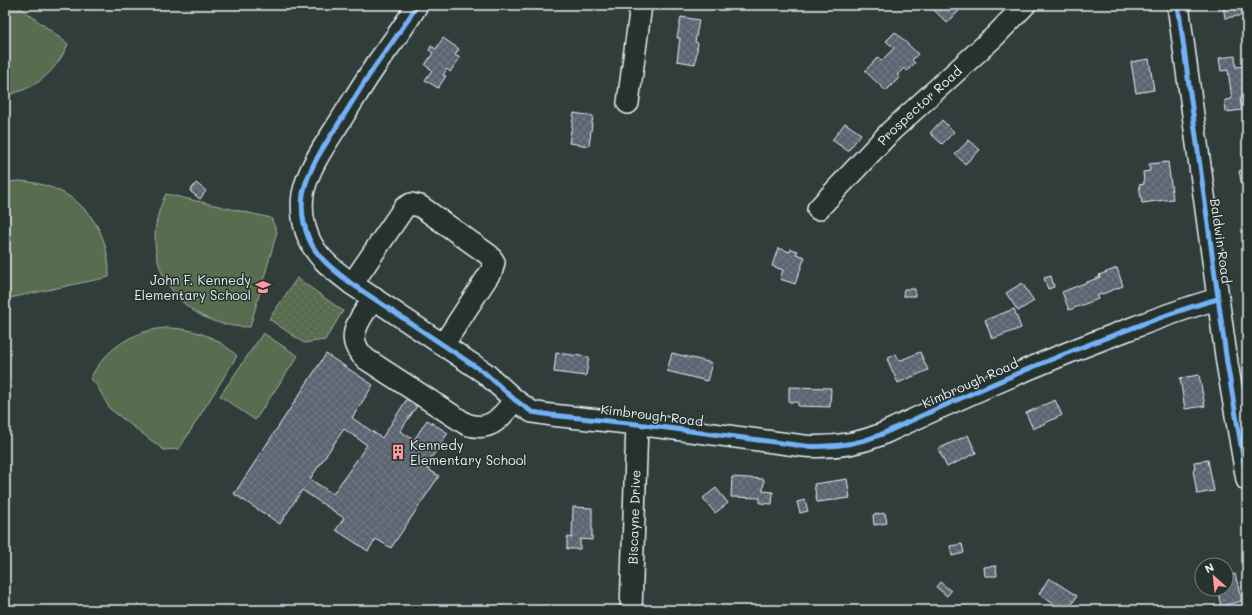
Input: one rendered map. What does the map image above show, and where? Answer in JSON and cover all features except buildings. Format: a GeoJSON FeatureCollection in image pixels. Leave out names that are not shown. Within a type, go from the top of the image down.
{"type":"FeatureCollection","features":[{"type":"Feature","properties":{"kind":"street","name":"Kimbrough Road"},"geometry":{"type":"LineString","coordinates":[[418,5],[374,67],[317,158],[308,179],[302,201],[304,225],[313,246],[322,259],[352,284],[485,373],[515,400],[536,413],[638,424],[804,446],[835,446],[858,442],[880,435],[1055,358],[1158,318],[1218,299]]}},
{"type":"Feature","properties":{"kind":"street"},"geometry":{"type":"LineString","coordinates":[[628,103],[641,5]]}},
{"type":"Feature","properties":{"kind":"street","name":"Prospector Road"},"geometry":{"type":"LineString","coordinates":[[818,209],[891,131],[979,51],[1025,5]]}},
{"type":"Feature","properties":{"kind":"street","name":"Baldwin Road"},"geometry":{"type":"LineString","coordinates":[[1178,5],[1227,363],[1247,480]]}},
{"type":"Feature","properties":{"kind":"street"},"geometry":{"type":"LineString","coordinates":[[352,284],[404,208],[411,204],[420,206],[489,255],[494,262],[492,270],[443,344]]}},
{"type":"Feature","properties":{"kind":"street"},"geometry":{"type":"LineString","coordinates":[[374,298],[359,320],[354,334],[357,348],[366,359],[471,426],[488,426],[502,415],[515,400]]}},
{"type":"Feature","properties":{"kind":"street","name":"Biscayne Drive"},"geometry":{"type":"LineString","coordinates":[[631,610],[638,424]]}},
{"type":"Feature","properties":{"kind":"green space"},"geometry":{"type":"Polygon","coordinates":[[[5,5],[17,5],[68,44],[57,63],[43,78],[26,89],[5,95],[5,5]]]}},
{"type":"Feature","properties":{"kind":"green space"},"geometry":{"type":"Polygon","coordinates":[[[19,181],[39,184],[56,190],[72,198],[85,210],[95,223],[103,239],[108,257],[109,277],[5,299],[5,182],[19,181]]]}},
{"type":"Feature","properties":{"kind":"green space"},"geometry":{"type":"Polygon","coordinates":[[[166,194],[271,218],[277,232],[250,327],[224,324],[202,316],[183,302],[169,285],[159,265],[155,242],[157,218],[166,194]]]}},
{"type":"Feature","properties":{"kind":"green space"},"geometry":{"type":"Polygon","coordinates":[[[297,278],[343,311],[325,340],[304,343],[269,319],[297,278]]]}},
{"type":"Feature","properties":{"kind":"green space"},"geometry":{"type":"Polygon","coordinates":[[[166,328],[176,328],[204,335],[230,349],[237,356],[179,449],[164,450],[110,409],[96,384],[90,379],[103,359],[121,343],[142,333],[166,328]]]}},
{"type":"Feature","properties":{"kind":"green space"},"geometry":{"type":"Polygon","coordinates":[[[263,333],[298,356],[255,420],[220,396],[263,333]]]}},
{"type":"Feature","properties":{"kind":"cycle path"},"geometry":{"type":"LineString","coordinates":[[417,5],[366,80],[312,167],[305,185],[302,200],[305,228],[312,246],[327,264],[339,274],[485,373],[515,400],[532,412],[804,446],[824,447],[843,445],[880,435],[1046,361],[1174,312],[1218,299]]}},
{"type":"Feature","properties":{"kind":"cycle path"},"geometry":{"type":"LineString","coordinates":[[1178,5],[1227,363],[1247,480]]}},
{"type":"Feature","properties":{"kind":"place","name":"John F. Kennedy Elementary School"},"geometry":{"type":"Point","coordinates":[263,287]}},
{"type":"Feature","properties":{"kind":"place","name":"Kennedy Elementary School"},"geometry":{"type":"Point","coordinates":[398,452]}}]}
